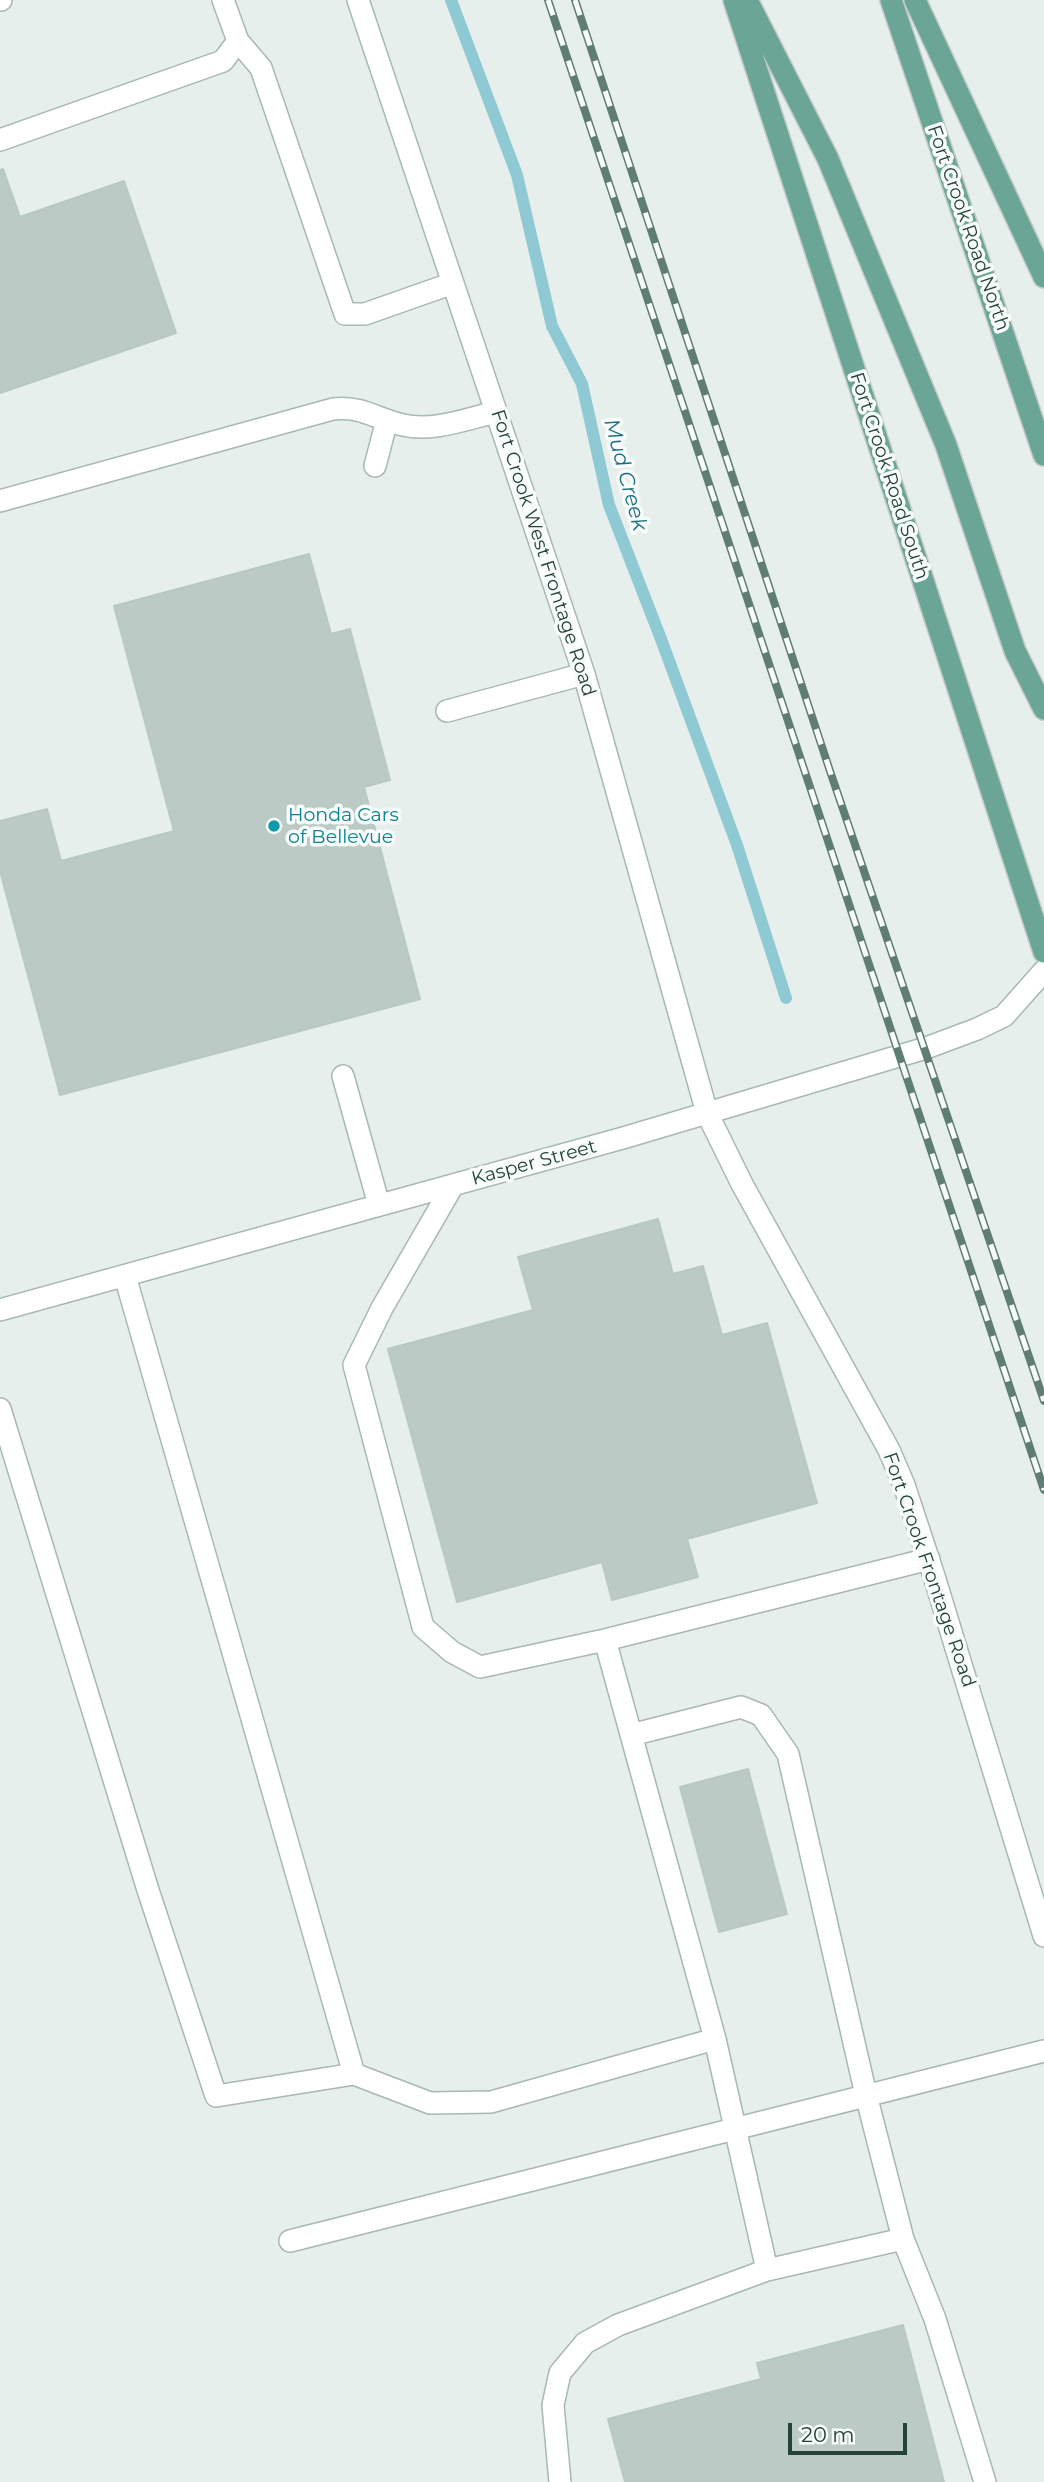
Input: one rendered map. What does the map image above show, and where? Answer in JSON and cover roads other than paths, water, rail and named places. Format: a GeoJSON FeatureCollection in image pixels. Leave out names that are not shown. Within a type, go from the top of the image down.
{"type":"FeatureCollection","features":[{"type":"Feature","properties":{"kind":"main road","name":"Fort Crook Road South"},"geometry":{"type":"LineString","coordinates":[[734,0],[1044,952]]}},
{"type":"Feature","properties":{"kind":"main road"},"geometry":{"type":"LineString","coordinates":[[747,0],[833,172],[946,445],[1015,651],[1044,709]]}},
{"type":"Feature","properties":{"kind":"main road","name":"Fort Crook Road North"},"geometry":{"type":"LineString","coordinates":[[891,0],[1044,455]]}},
{"type":"Feature","properties":{"kind":"main road"},"geometry":{"type":"LineString","coordinates":[[915,0],[1044,277]]}},
{"type":"Feature","properties":{"kind":"street"},"geometry":{"type":"LineString","coordinates":[[223,0],[237,41],[261,68],[345,314],[365,314],[453,283]]}},
{"type":"Feature","properties":{"kind":"street","name":"Fort Crook West Frontage Road"},"geometry":{"type":"LineString","coordinates":[[358,0],[584,674],[706,1113]]}},
{"type":"Feature","properties":{"kind":"street"},"geometry":{"type":"LineString","coordinates":[[0,140],[223,61],[237,41]]}},
{"type":"Feature","properties":{"kind":"street"},"geometry":{"type":"LineString","coordinates":[[0,501],[333,409],[351,407],[419,428],[496,412]]}},
{"type":"Feature","properties":{"kind":"street"},"geometry":{"type":"LineString","coordinates":[[375,466],[387,420]]}},
{"type":"Feature","properties":{"kind":"street"},"geometry":{"type":"LineString","coordinates":[[447,711],[584,674]]}},
{"type":"Feature","properties":{"kind":"street","name":"Kasper Street"},"geometry":{"type":"LineString","coordinates":[[0,1310],[453,1185],[926,1048],[977,1030],[1004,1016],[1044,971]]}},
{"type":"Feature","properties":{"kind":"street"},"geometry":{"type":"LineString","coordinates":[[343,1076],[379,1205]]}},
{"type":"Feature","properties":{"kind":"street","name":"Fort Crook Frontage Road"},"geometry":{"type":"LineString","coordinates":[[706,1113],[889,1450],[904,1485],[1044,1936]]}},
{"type":"Feature","properties":{"kind":"street"},"geometry":{"type":"LineString","coordinates":[[453,1185],[382,1308],[354,1365],[423,1627],[452,1652],[480,1667],[605,1640],[929,1559]]}},
{"type":"Feature","properties":{"kind":"street"},"geometry":{"type":"LineString","coordinates":[[125,1276],[354,2074]]}},
{"type":"Feature","properties":{"kind":"street"},"geometry":{"type":"LineString","coordinates":[[0,1409],[148,1890],[216,2096],[354,2074],[430,2103],[491,2102],[715,2039]]}},
{"type":"Feature","properties":{"kind":"street"},"geometry":{"type":"LineString","coordinates":[[605,1640],[715,2039],[767,2270]]}},
{"type":"Feature","properties":{"kind":"street"},"geometry":{"type":"LineString","coordinates":[[631,1735],[741,1707],[761,1715],[788,1754],[866,2095],[903,2239],[934,2319],[985,2482]]}},
{"type":"Feature","properties":{"kind":"street"},"geometry":{"type":"LineString","coordinates":[[290,2241],[1044,2051]]}},
{"type":"Feature","properties":{"kind":"street"},"geometry":{"type":"LineString","coordinates":[[560,2482],[553,2405],[560,2373],[585,2343],[618,2325],[767,2270],[903,2239]]}},
{"type":"Feature","properties":{"kind":"waterway","name":"Mud Creek"},"geometry":{"type":"LineString","coordinates":[[451,0],[517,175],[552,326],[582,384],[609,505],[737,845],[786,998]]}},
{"type":"Feature","properties":{"kind":"railway"},"geometry":{"type":"LineString","coordinates":[[548,0],[1044,1490]]}},
{"type":"Feature","properties":{"kind":"railway"},"geometry":{"type":"LineString","coordinates":[[575,0],[830,771],[1044,1401]]}},
{"type":"Feature","properties":{"kind":"place","name":"Honda Cars of Bellevue"},"geometry":{"type":"Point","coordinates":[274,826]}}]}
